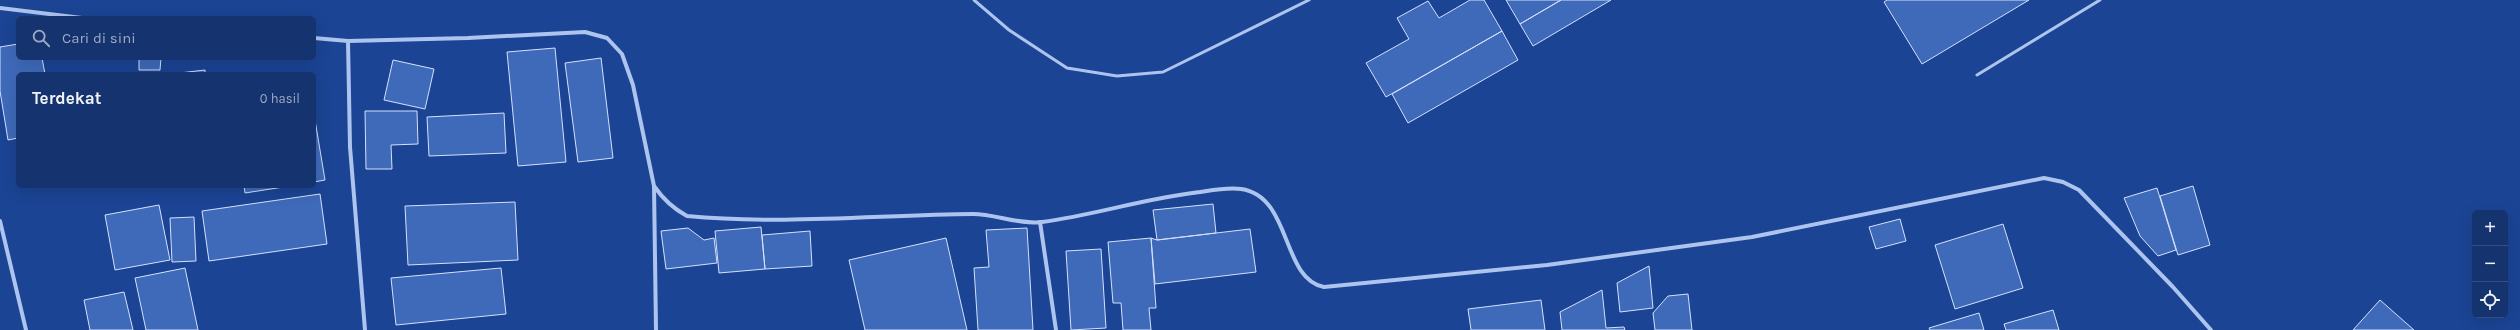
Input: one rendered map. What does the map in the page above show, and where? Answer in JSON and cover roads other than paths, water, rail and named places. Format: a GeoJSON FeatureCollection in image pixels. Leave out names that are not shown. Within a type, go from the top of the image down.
{"type":"FeatureCollection","features":[{"type":"Feature","properties":{"kind":"street"},"geometry":{"type":"LineString","coordinates":[[0,8],[66,16]]}},
{"type":"Feature","properties":{"kind":"street"},"geometry":{"type":"LineString","coordinates":[[316,38],[348,41],[478,38],[561,32],[586,32],[606,38],[622,54],[633,85],[654,186],[656,330]]}},
{"type":"Feature","properties":{"kind":"street"},"geometry":{"type":"LineString","coordinates":[[348,41],[350,147],[365,330]]}},
{"type":"Feature","properties":{"kind":"street"},"geometry":{"type":"LineString","coordinates":[[654,186],[663,199],[675,210],[687,216],[818,219],[975,214],[1040,222],[1164,196],[1241,189],[1255,192],[1267,201],[1302,270],[1310,282],[1324,287],[1547,265],[1752,237],[2044,178],[2063,182],[2079,190],[2173,287],[2211,330]]}},
{"type":"Feature","properties":{"kind":"street"},"geometry":{"type":"LineString","coordinates":[[0,221],[26,330]]}},
{"type":"Feature","properties":{"kind":"street"},"geometry":{"type":"LineString","coordinates":[[1040,222],[1056,330]]}},
{"type":"Feature","properties":{"kind":"lane"},"geometry":{"type":"LineString","coordinates":[[974,0],[1010,30],[1068,68],[1117,76],[1163,72],[1309,0]]}},
{"type":"Feature","properties":{"kind":"lane"},"geometry":{"type":"LineString","coordinates":[[1977,75],[2100,0]]}}]}
